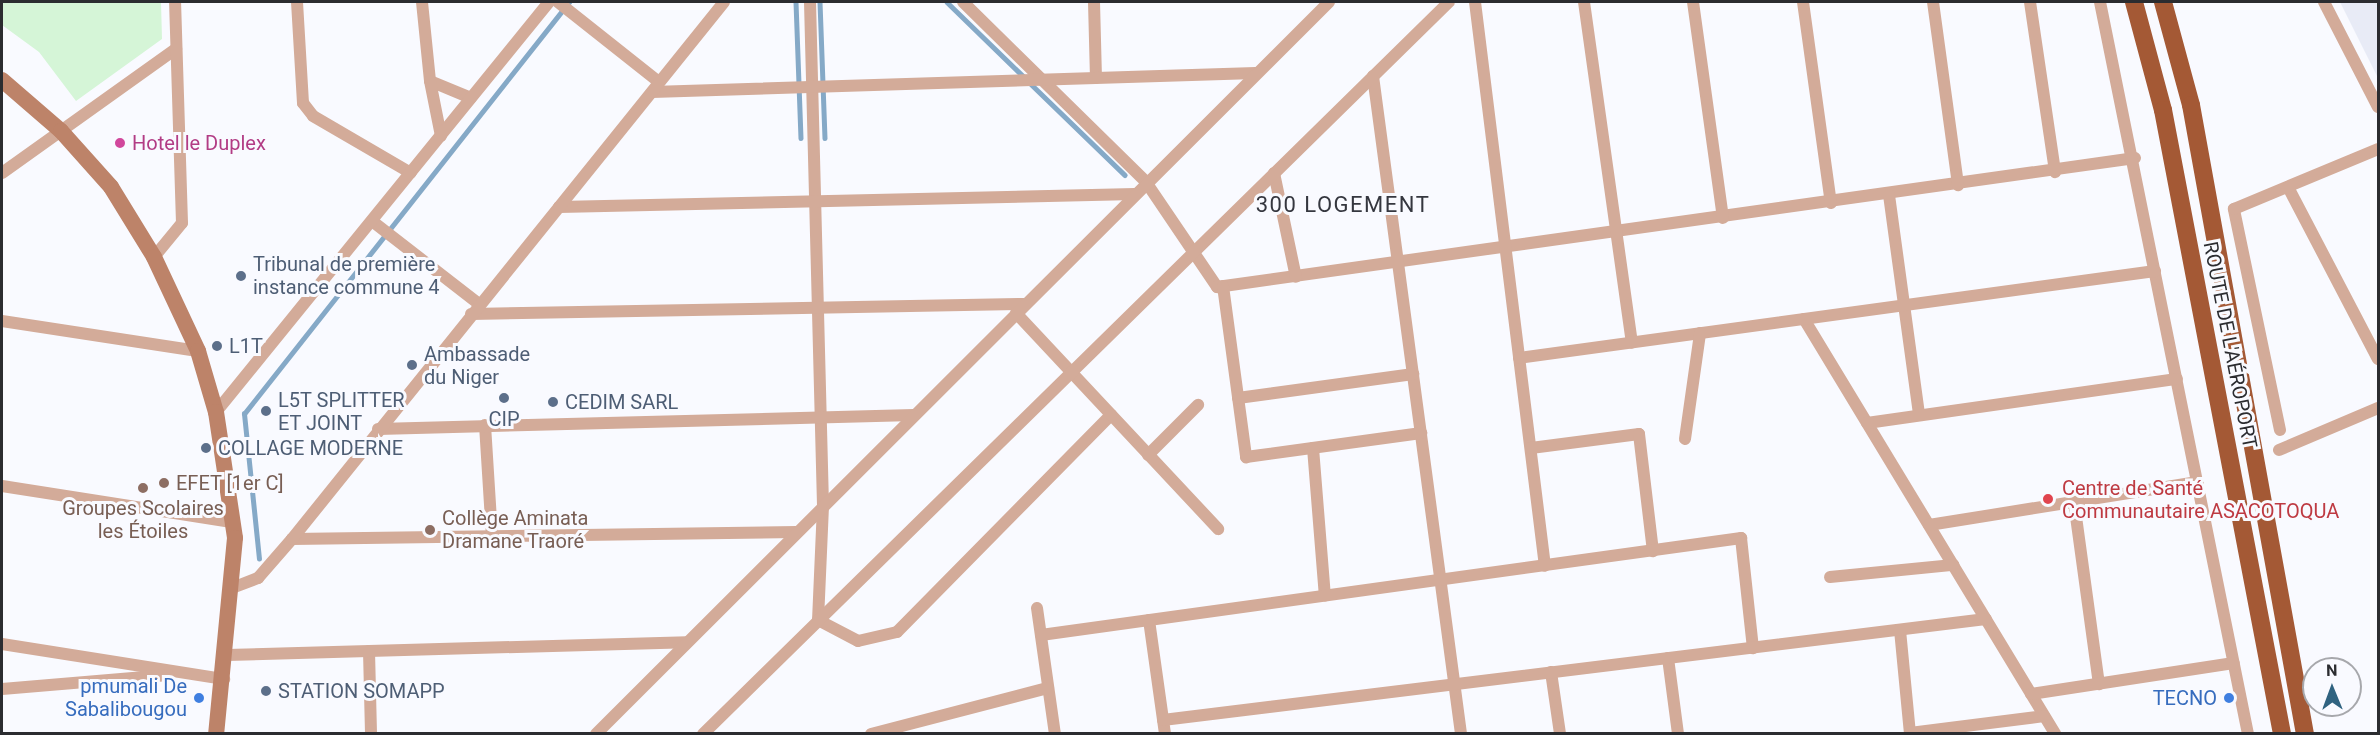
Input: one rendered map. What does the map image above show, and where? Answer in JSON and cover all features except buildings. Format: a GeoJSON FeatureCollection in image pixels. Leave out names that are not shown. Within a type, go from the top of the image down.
{"type":"FeatureCollection","features":[{"type":"Feature","properties":{"kind":"highway","name":"ROUTE DE L'AÉROPORT"},"geometry":{"type":"LineString","coordinates":[[2134,2],[2163,110],[2282,734]]}},
{"type":"Feature","properties":{"kind":"highway","name":"ROUTE DE L'AÉROPORT"},"geometry":{"type":"LineString","coordinates":[[2163,2],[2191,105],[2305,734]]}},
{"type":"Feature","properties":{"kind":"main road"},"geometry":{"type":"LineString","coordinates":[[2,80],[61,131],[111,187],[154,257],[198,351],[216,412],[233,522],[232,588],[227,656],[216,734]]}},
{"type":"Feature","properties":{"kind":"street"},"geometry":{"type":"LineString","coordinates":[[154,257],[183,223],[175,2]]}},
{"type":"Feature","properties":{"kind":"street"},"geometry":{"type":"LineString","coordinates":[[297,2],[303,103],[314,116],[411,173]]}},
{"type":"Feature","properties":{"kind":"street"},"geometry":{"type":"LineString","coordinates":[[422,2],[430,81],[441,136]]}},
{"type":"Feature","properties":{"kind":"street"},"geometry":{"type":"LineString","coordinates":[[216,412],[549,2]]}},
{"type":"Feature","properties":{"kind":"street"},"geometry":{"type":"LineString","coordinates":[[558,2],[656,87],[811,87],[1256,73]]}},
{"type":"Feature","properties":{"kind":"street"},"geometry":{"type":"LineString","coordinates":[[232,588],[258,578],[292,539],[378,429],[724,2]]}},
{"type":"Feature","properties":{"kind":"street"},"geometry":{"type":"LineString","coordinates":[[810,2],[813,197],[823,506],[818,620]]}},
{"type":"Feature","properties":{"kind":"street"},"geometry":{"type":"LineString","coordinates":[[963,2],[1043,78],[1146,182],[1217,287],[2055,172],[2134,158]]}},
{"type":"Feature","properties":{"kind":"street"},"geometry":{"type":"LineString","coordinates":[[1094,2],[1096,78]]}},
{"type":"Feature","properties":{"kind":"street"},"geometry":{"type":"LineString","coordinates":[[599,732],[1146,182],[1329,2]]}},
{"type":"Feature","properties":{"kind":"street"},"geometry":{"type":"LineString","coordinates":[[703,734],[714,729],[818,620],[1449,2]]}},
{"type":"Feature","properties":{"kind":"street"},"geometry":{"type":"LineString","coordinates":[[1475,2],[1545,566]]}},
{"type":"Feature","properties":{"kind":"street"},"geometry":{"type":"LineString","coordinates":[[1584,2],[1632,343]]}},
{"type":"Feature","properties":{"kind":"street"},"geometry":{"type":"LineString","coordinates":[[1693,2],[1723,218]]}},
{"type":"Feature","properties":{"kind":"street"},"geometry":{"type":"LineString","coordinates":[[1803,2],[1832,203]]}},
{"type":"Feature","properties":{"kind":"street"},"geometry":{"type":"LineString","coordinates":[[1933,2],[1958,185]]}},
{"type":"Feature","properties":{"kind":"street"},"geometry":{"type":"LineString","coordinates":[[2030,2],[2055,172]]}},
{"type":"Feature","properties":{"kind":"street"},"geometry":{"type":"LineString","coordinates":[[2100,2],[2134,158],[2248,734]]}},
{"type":"Feature","properties":{"kind":"street"},"geometry":{"type":"LineString","coordinates":[[2324,2],[2379,106]]}},
{"type":"Feature","properties":{"kind":"street"},"geometry":{"type":"LineString","coordinates":[[4,168],[61,131],[176,49]]}},
{"type":"Feature","properties":{"kind":"street"},"geometry":{"type":"LineString","coordinates":[[1373,76],[1461,734]]}},
{"type":"Feature","properties":{"kind":"street"},"geometry":{"type":"LineString","coordinates":[[430,81],[471,98]]}},
{"type":"Feature","properties":{"kind":"street"},"geometry":{"type":"LineString","coordinates":[[2280,430],[2234,209],[2379,149]]}},
{"type":"Feature","properties":{"kind":"street"},"geometry":{"type":"LineString","coordinates":[[1274,173],[1296,277]]}},
{"type":"Feature","properties":{"kind":"street"},"geometry":{"type":"LineString","coordinates":[[2288,186],[2379,359]]}},
{"type":"Feature","properties":{"kind":"street"},"geometry":{"type":"LineString","coordinates":[[559,207],[813,197],[1135,194]]}},
{"type":"Feature","properties":{"kind":"street"},"geometry":{"type":"LineString","coordinates":[[1888,195],[1919,414]]}},
{"type":"Feature","properties":{"kind":"street"},"geometry":{"type":"LineString","coordinates":[[372,221],[475,309],[816,304],[1020,308]]}},
{"type":"Feature","properties":{"kind":"street"},"geometry":{"type":"LineString","coordinates":[[1519,358],[2155,270]]}},
{"type":"Feature","properties":{"kind":"street"},"geometry":{"type":"LineString","coordinates":[[1223,286],[1246,457],[1421,433]]}},
{"type":"Feature","properties":{"kind":"street"},"geometry":{"type":"LineString","coordinates":[[1020,308],[1071,372],[1218,529]]}},
{"type":"Feature","properties":{"kind":"street"},"geometry":{"type":"LineString","coordinates":[[1803,319],[2055,734]]}},
{"type":"Feature","properties":{"kind":"street"},"geometry":{"type":"LineString","coordinates":[[2,321],[198,351]]}},
{"type":"Feature","properties":{"kind":"street"},"geometry":{"type":"LineString","coordinates":[[1685,439],[1700,333]]}},
{"type":"Feature","properties":{"kind":"street"},"geometry":{"type":"LineString","coordinates":[[1238,398],[1413,374]]}},
{"type":"Feature","properties":{"kind":"street"},"geometry":{"type":"LineString","coordinates":[[1867,423],[2177,379]]}},
{"type":"Feature","properties":{"kind":"street"},"geometry":{"type":"LineString","coordinates":[[1148,455],[1198,405]]}},
{"type":"Feature","properties":{"kind":"street"},"geometry":{"type":"LineString","coordinates":[[2279,450],[2379,408]]}},
{"type":"Feature","properties":{"kind":"street"},"geometry":{"type":"LineString","coordinates":[[378,429],[914,415]]}},
{"type":"Feature","properties":{"kind":"street"},"geometry":{"type":"LineString","coordinates":[[818,620],[858,641],[897,632],[1111,415]]}},
{"type":"Feature","properties":{"kind":"street"},"geometry":{"type":"LineString","coordinates":[[485,426],[492,536]]}},
{"type":"Feature","properties":{"kind":"street"},"geometry":{"type":"LineString","coordinates":[[1530,448],[1639,434],[1653,550]]}},
{"type":"Feature","properties":{"kind":"street"},"geometry":{"type":"LineString","coordinates":[[1313,448],[1325,596]]}},
{"type":"Feature","properties":{"kind":"street"},"geometry":{"type":"LineString","coordinates":[[1929,525],[2198,482]]}},
{"type":"Feature","properties":{"kind":"street"},"geometry":{"type":"LineString","coordinates":[[2,486],[233,522]]}},
{"type":"Feature","properties":{"kind":"street"},"geometry":{"type":"LineString","coordinates":[[2074,502],[2099,684]]}},
{"type":"Feature","properties":{"kind":"street"},"geometry":{"type":"LineString","coordinates":[[292,539],[797,532]]}},
{"type":"Feature","properties":{"kind":"street"},"geometry":{"type":"LineString","coordinates":[[1041,635],[1741,538],[1753,648]]}},
{"type":"Feature","properties":{"kind":"street"},"geometry":{"type":"LineString","coordinates":[[1830,577],[1953,566]]}},
{"type":"Feature","properties":{"kind":"street"},"geometry":{"type":"LineString","coordinates":[[1037,608],[1055,734]]}},
{"type":"Feature","properties":{"kind":"street"},"geometry":{"type":"LineString","coordinates":[[1163,720],[1986,619]]}},
{"type":"Feature","properties":{"kind":"street"},"geometry":{"type":"LineString","coordinates":[[1149,620],[1165,734]]}},
{"type":"Feature","properties":{"kind":"street"},"geometry":{"type":"LineString","coordinates":[[1900,630],[1910,733],[2044,716]]}},
{"type":"Feature","properties":{"kind":"street"},"geometry":{"type":"LineString","coordinates":[[227,656],[687,642]]}},
{"type":"Feature","properties":{"kind":"street"},"geometry":{"type":"LineString","coordinates":[[2,644],[224,679]]}},
{"type":"Feature","properties":{"kind":"street"},"geometry":{"type":"LineString","coordinates":[[369,651],[371,734]]}},
{"type":"Feature","properties":{"kind":"street"},"geometry":{"type":"LineString","coordinates":[[1668,658],[1678,734]]}},
{"type":"Feature","properties":{"kind":"street"},"geometry":{"type":"LineString","coordinates":[[2031,694],[2234,663]]}},
{"type":"Feature","properties":{"kind":"street"},"geometry":{"type":"LineString","coordinates":[[1551,672],[1560,734]]}},
{"type":"Feature","properties":{"kind":"street"},"geometry":{"type":"LineString","coordinates":[[2,689],[188,674]]}},
{"type":"Feature","properties":{"kind":"street"},"geometry":{"type":"LineString","coordinates":[[871,734],[1048,688]]}},
{"type":"Feature","properties":{"kind":"street"},"geometry":{"type":"LineString","coordinates":[[2009,720],[2011,734]]}},
{"type":"Feature","properties":{"kind":"shaded area"},"geometry":{"type":"Polygon","coordinates":[[[2340,2],[2378,2],[2378,78],[2340,2]]]}},
{"type":"Feature","properties":{"kind":"green space"},"geometry":{"type":"Polygon","coordinates":[[[2,2],[161,2],[162,39],[76,101],[39,52],[2,25],[2,2]]]}},
{"type":"Feature","properties":{"kind":"waterway"},"geometry":{"type":"LineString","coordinates":[[259,559],[244,414],[569,2]]}},
{"type":"Feature","properties":{"kind":"waterway"},"geometry":{"type":"LineString","coordinates":[[796,2],[801,138]]}},
{"type":"Feature","properties":{"kind":"waterway"},"geometry":{"type":"LineString","coordinates":[[820,2],[825,138]]}},
{"type":"Feature","properties":{"kind":"waterway"},"geometry":{"type":"LineString","coordinates":[[947,2],[1024,77]]}},
{"type":"Feature","properties":{"kind":"waterway"},"geometry":{"type":"LineString","coordinates":[[1030,83],[1125,175]]}},
{"type":"Feature","properties":{"kind":"place","name":"Hotel le Duplex"},"geometry":{"type":"Point","coordinates":[120,143]}},
{"type":"Feature","properties":{"kind":"place","name":"Tribunal de première instance commune 4"},"geometry":{"type":"Point","coordinates":[241,276]}},
{"type":"Feature","properties":{"kind":"place","name":"L1T"},"geometry":{"type":"Point","coordinates":[217,346]}},
{"type":"Feature","properties":{"kind":"place","name":"Ambassade du Niger"},"geometry":{"type":"Point","coordinates":[412,365]}},
{"type":"Feature","properties":{"kind":"place","name":"CIP"},"geometry":{"type":"Point","coordinates":[504,398]}},
{"type":"Feature","properties":{"kind":"place","name":"CEDIM SARL"},"geometry":{"type":"Point","coordinates":[553,402]}},
{"type":"Feature","properties":{"kind":"place","name":"L5T SPLITTER ET JOINT"},"geometry":{"type":"Point","coordinates":[266,411]}},
{"type":"Feature","properties":{"kind":"place","name":"COLLAGE MODERNE"},"geometry":{"type":"Point","coordinates":[206,448]}},
{"type":"Feature","properties":{"kind":"place","name":"EFET [1er C]"},"geometry":{"type":"Point","coordinates":[164,483]}},
{"type":"Feature","properties":{"kind":"place","name":"Groupes Scolaires les Étoiles"},"geometry":{"type":"Point","coordinates":[143,488]}},
{"type":"Feature","properties":{"kind":"place","name":"Centre de Santé Communautaire ASACOTOQUA"},"geometry":{"type":"Point","coordinates":[2048,499]}},
{"type":"Feature","properties":{"kind":"place","name":"Collège Aminata Dramane Traoré"},"geometry":{"type":"Point","coordinates":[430,530]}},
{"type":"Feature","properties":{"kind":"place","name":"STATION SOMAPP"},"geometry":{"type":"Point","coordinates":[266,691]}},
{"type":"Feature","properties":{"kind":"place","name":"pmumali De Sabalibougou"},"geometry":{"type":"Point","coordinates":[199,698]}},
{"type":"Feature","properties":{"kind":"place","name":"TECNO"},"geometry":{"type":"Point","coordinates":[2229,698]}},
{"type":"Feature","properties":{"kind":"district","name":"300 LOGEMENT"},"geometry":{"type":"Point","coordinates":[1343,205]}}]}
